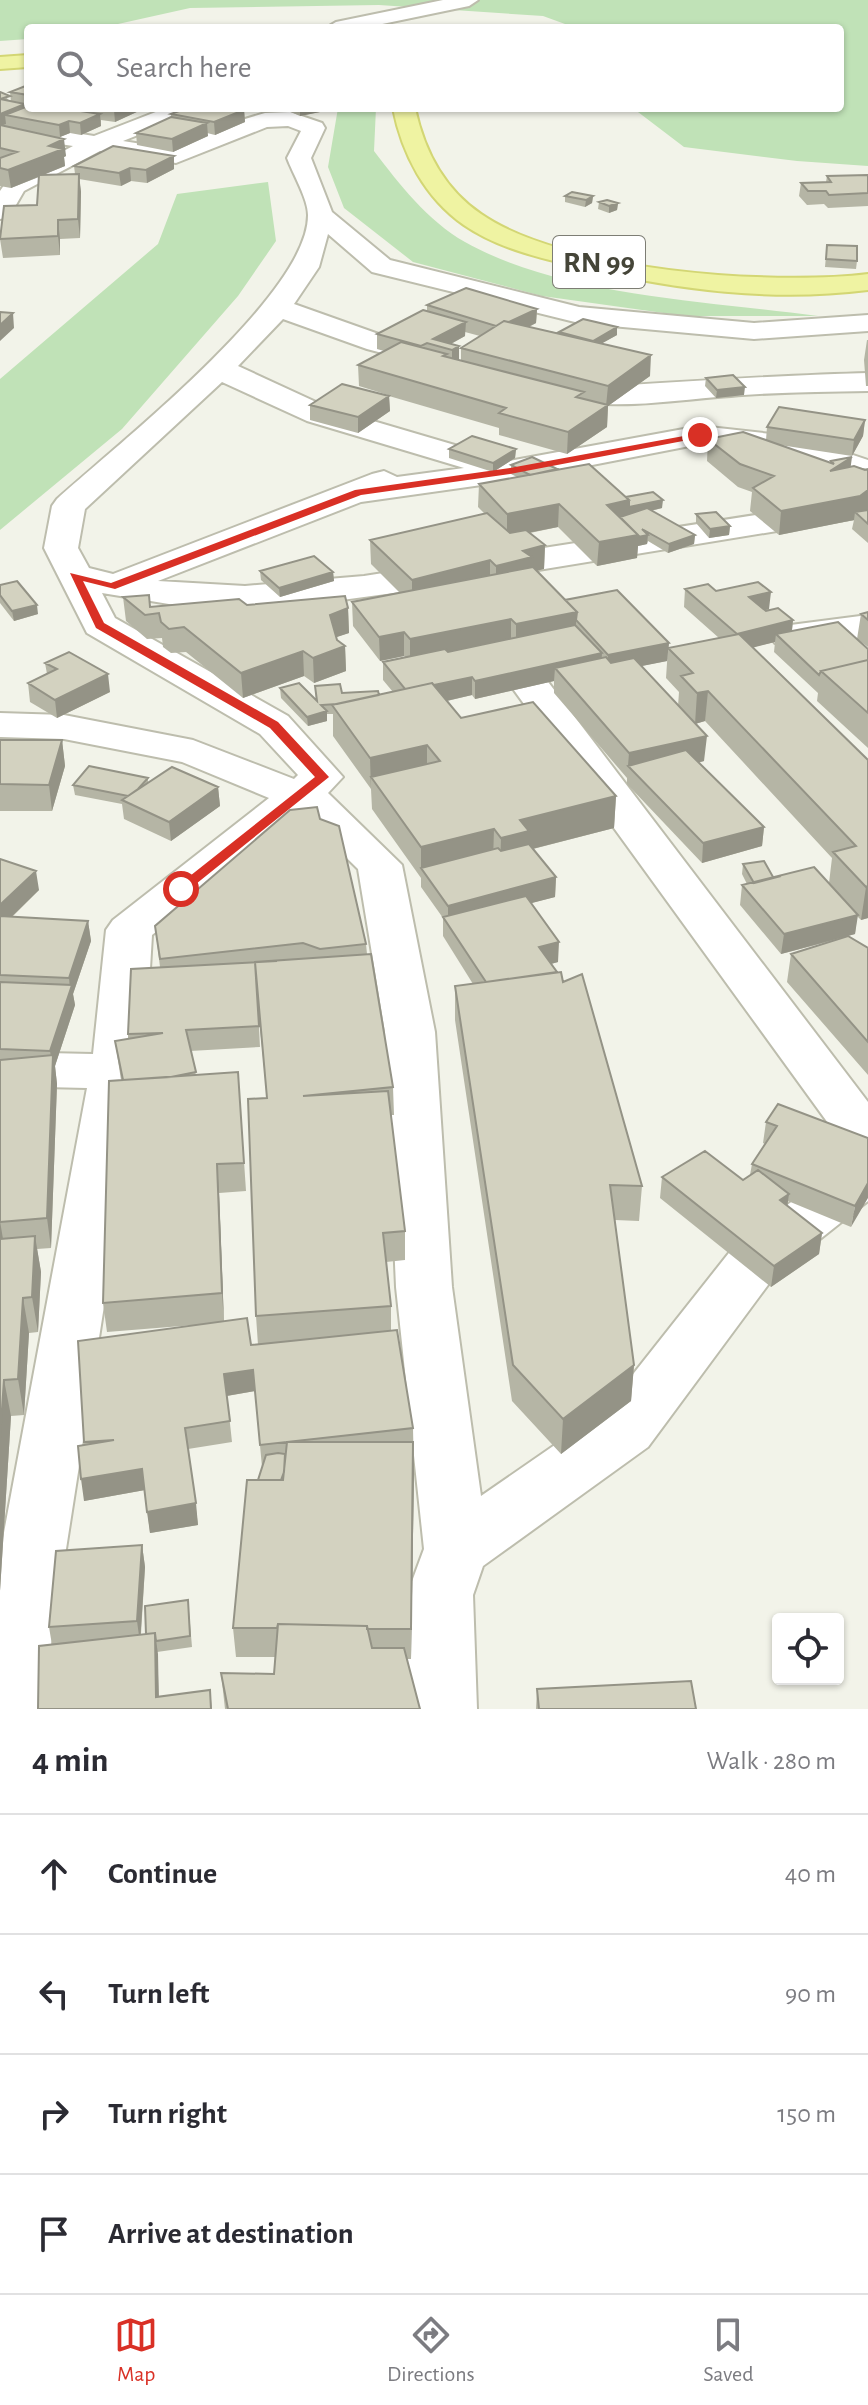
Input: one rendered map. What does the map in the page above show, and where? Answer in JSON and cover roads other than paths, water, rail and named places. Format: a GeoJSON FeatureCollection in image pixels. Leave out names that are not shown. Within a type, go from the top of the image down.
{"type":"FeatureCollection","features":[{"type":"Feature","properties":{"kind":"main road"},"geometry":{"type":"LineString","coordinates":[[0,63],[24,61]]}},
{"type":"Feature","properties":{"kind":"main road","name":"RN 99"},"geometry":{"type":"LineString","coordinates":[[405,112],[408,138],[425,173],[471,220],[495,234],[534,249],[752,287],[797,288],[868,282]]}},
{"type":"Feature","properties":{"kind":"street"},"geometry":{"type":"LineString","coordinates":[[355,24],[469,0]]}},
{"type":"Feature","properties":{"kind":"street"},"geometry":{"type":"LineString","coordinates":[[0,212],[7,185],[97,143],[175,112]]}},
{"type":"Feature","properties":{"kind":"street"},"geometry":{"type":"LineString","coordinates":[[0,128],[174,152],[266,114],[290,119],[314,128],[299,158],[321,215],[381,266],[579,315],[754,331],[868,323]]}},
{"type":"Feature","properties":{"kind":"street"},"geometry":{"type":"LineString","coordinates":[[6,1709],[121,1037],[129,930],[322,777],[297,721],[100,625],[61,548],[69,506],[220,368],[278,308],[306,267],[321,215]]}},
{"type":"Feature","properties":{"kind":"street"},"geometry":{"type":"LineString","coordinates":[[278,308],[377,343],[462,365]]}},
{"type":"Feature","properties":{"kind":"street"},"geometry":{"type":"LineString","coordinates":[[220,368],[276,398],[510,471]]}},
{"type":"Feature","properties":{"kind":"street"},"geometry":{"type":"LineString","coordinates":[[534,383],[608,396],[754,385],[868,382]]}},
{"type":"Feature","properties":{"kind":"street"},"geometry":{"type":"LineString","coordinates":[[550,420],[608,396]]}},
{"type":"Feature","properties":{"kind":"street"},"geometry":{"type":"LineString","coordinates":[[359,492],[510,471],[700,435],[799,447],[868,471]]}},
{"type":"Feature","properties":{"kind":"street"},"geometry":{"type":"LineString","coordinates":[[111,587],[456,454],[506,438]]}},
{"type":"Feature","properties":{"kind":"street"},"geometry":{"type":"LineString","coordinates":[[74,575],[111,587],[232,597],[394,584],[854,510],[868,503]]}},
{"type":"Feature","properties":{"kind":"street"},"geometry":{"type":"LineString","coordinates":[[750,639],[868,626]]}},
{"type":"Feature","properties":{"kind":"street"},"geometry":{"type":"LineString","coordinates":[[570,670],[509,681],[868,1139]]}},
{"type":"Feature","properties":{"kind":"street"},"geometry":{"type":"LineString","coordinates":[[0,725],[64,727],[193,752],[314,802],[380,865],[410,1032],[424,1287],[456,1549],[440,1595],[442,1709]]}},
{"type":"Feature","properties":{"kind":"street"},"geometry":{"type":"LineString","coordinates":[[0,1069],[114,1072]]}},
{"type":"Feature","properties":{"kind":"street"},"geometry":{"type":"LineString","coordinates":[[456,1549],[626,1429],[756,1259],[868,1172]]}}]}
